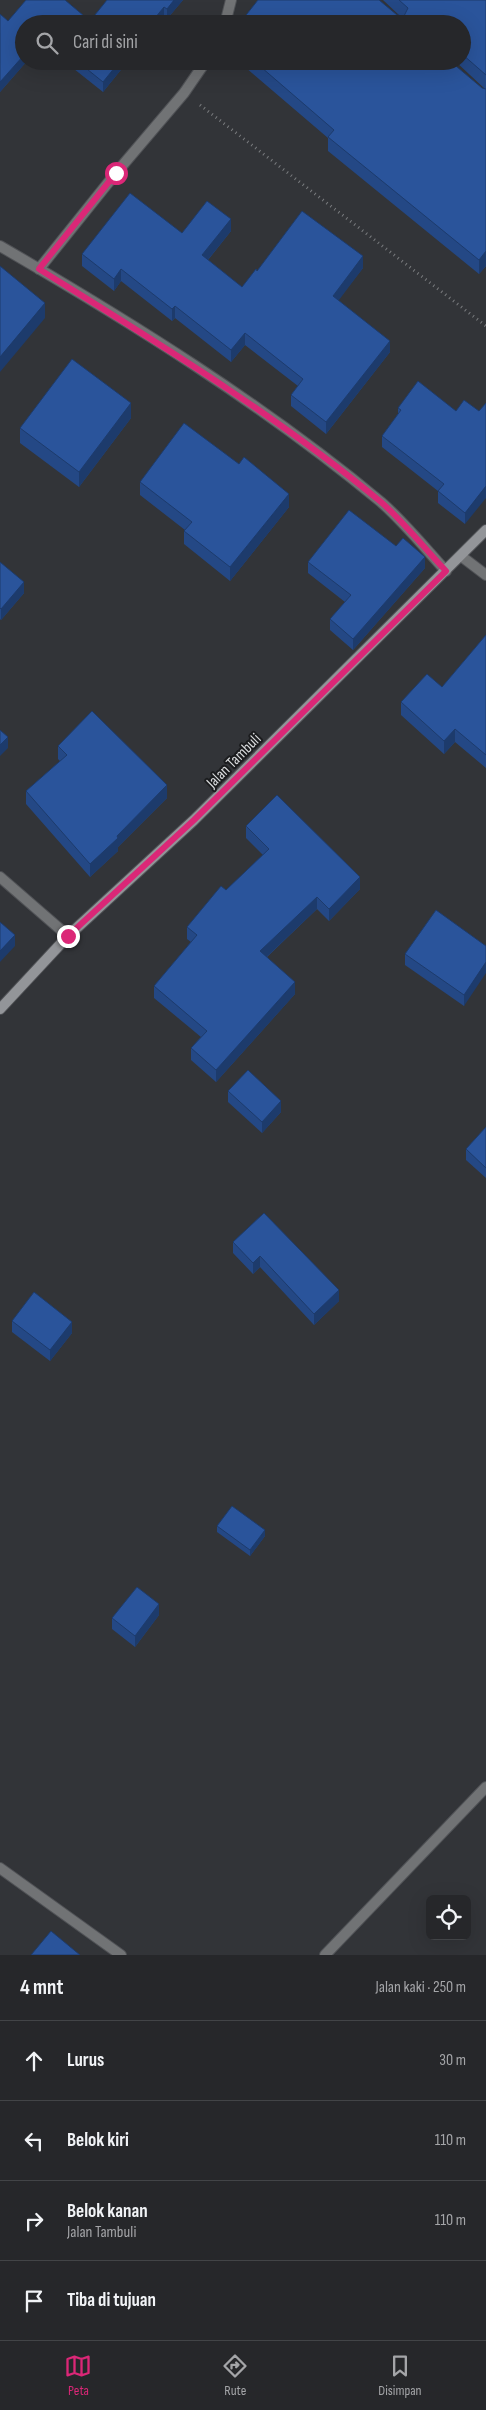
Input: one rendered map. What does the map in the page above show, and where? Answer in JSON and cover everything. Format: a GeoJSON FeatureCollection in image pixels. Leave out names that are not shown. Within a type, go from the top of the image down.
{"type":"FeatureCollection","features":[{"type":"Feature","properties":{"kind":"street"},"geometry":{"type":"LineString","coordinates":[[227,15],[231,0]]}},
{"type":"Feature","properties":{"kind":"street"},"geometry":{"type":"LineString","coordinates":[[39,269],[184,93],[200,70]]}},
{"type":"Feature","properties":{"kind":"street"},"geometry":{"type":"LineString","coordinates":[[0,246],[192,365],[282,427],[382,504],[446,571]]}},
{"type":"Feature","properties":{"kind":"street","name":"Jalan Tambuli"},"geometry":{"type":"LineString","coordinates":[[0,1009],[68,936],[194,820],[486,530]]}},
{"type":"Feature","properties":{"kind":"street"},"geometry":{"type":"LineString","coordinates":[[461,556],[486,575]]}},
{"type":"Feature","properties":{"kind":"street"},"geometry":{"type":"LineString","coordinates":[[0,877],[68,936]]}},
{"type":"Feature","properties":{"kind":"street"},"geometry":{"type":"LineString","coordinates":[[325,1955],[486,1787]]}},
{"type":"Feature","properties":{"kind":"street"},"geometry":{"type":"LineString","coordinates":[[0,1868],[121,1955]]}},
{"type":"Feature","properties":{"kind":"path"},"geometry":{"type":"LineString","coordinates":[[184,93],[486,326]]}},
{"type":"Feature","properties":{"kind":"building"},"geometry":{"type":"Polygon","coordinates":[[[26,0],[65,0],[83,15],[15,15],[15,65],[0,82],[0,14],[8,21],[26,0]]]}},
{"type":"Feature","properties":{"kind":"building"},"geometry":{"type":"Polygon","coordinates":[[[107,0],[174,0],[167,9],[164,7],[157,15],[95,15],[107,0]]]}},
{"type":"Feature","properties":{"kind":"building"},"geometry":{"type":"Polygon","coordinates":[[[258,0],[379,0],[397,15],[246,15],[258,0]]]}},
{"type":"Feature","properties":{"kind":"building"},"geometry":{"type":"Polygon","coordinates":[[[399,0],[486,0],[486,75],[471,62],[471,15],[404,15],[408,8],[399,0]]]}},
{"type":"Feature","properties":{"kind":"building"},"geometry":{"type":"Polygon","coordinates":[[[88,70],[113,70],[103,82],[88,70]]]}},
{"type":"Feature","properties":{"kind":"building"},"geometry":{"type":"Polygon","coordinates":[[[264,70],[461,70],[482,88],[486,89],[486,251],[479,260],[328,137],[334,130],[264,70]]]}},
{"type":"Feature","properties":{"kind":"building"},"geometry":{"type":"Polygon","coordinates":[[[130,193],[182,233],[207,201],[231,219],[202,255],[242,287],[256,269],[257,271],[302,211],[363,256],[333,296],[390,341],[326,422],[291,395],[303,379],[245,333],[231,350],[175,306],[172,309],[121,269],[114,279],[82,254],[130,193]]]}},
{"type":"Feature","properties":{"kind":"building"},"geometry":{"type":"Polygon","coordinates":[[[0,266],[45,303],[0,357],[0,266]]]}},
{"type":"Feature","properties":{"kind":"building"},"geometry":{"type":"Polygon","coordinates":[[[72,359],[131,403],[79,472],[20,428],[72,359]]]}},
{"type":"Feature","properties":{"kind":"building"},"geometry":{"type":"Polygon","coordinates":[[[418,381],[456,411],[464,400],[479,411],[486,403],[486,486],[465,513],[438,491],[444,484],[382,436],[401,410],[398,408],[418,381]]]}},
{"type":"Feature","properties":{"kind":"building"},"geometry":{"type":"Polygon","coordinates":[[[184,423],[239,464],[244,457],[289,494],[230,567],[184,531],[192,522],[140,482],[184,423]]]}},
{"type":"Feature","properties":{"kind":"building"},"geometry":{"type":"Polygon","coordinates":[[[349,510],[396,546],[403,538],[425,557],[353,639],[330,619],[351,595],[308,562],[349,510]]]}},
{"type":"Feature","properties":{"kind":"building"},"geometry":{"type":"Polygon","coordinates":[[[0,562],[24,582],[1,609],[0,608],[0,562]]]}},
{"type":"Feature","properties":{"kind":"building"},"geometry":{"type":"Polygon","coordinates":[[[486,635],[486,755],[455,729],[444,741],[401,702],[427,674],[442,687],[486,635]]]}},
{"type":"Feature","properties":{"kind":"building"},"geometry":{"type":"Polygon","coordinates":[[[92,711],[167,785],[117,836],[118,838],[90,864],[26,791],[67,755],[58,746],[92,711]]]}},
{"type":"Feature","properties":{"kind":"building"},"geometry":{"type":"Polygon","coordinates":[[[0,730],[8,737],[0,745],[0,730]]]}},
{"type":"Feature","properties":{"kind":"building"},"geometry":{"type":"Polygon","coordinates":[[[277,795],[360,877],[329,909],[317,897],[260,951],[295,982],[216,1070],[191,1048],[207,1031],[154,986],[197,935],[187,927],[221,886],[226,890],[269,849],[246,826],[277,795]]]}},
{"type":"Feature","properties":{"kind":"building"},"geometry":{"type":"Polygon","coordinates":[[[436,910],[486,946],[486,962],[464,995],[405,954],[436,910]]]}},
{"type":"Feature","properties":{"kind":"building"},"geometry":{"type":"Polygon","coordinates":[[[0,922],[15,935],[0,951],[0,922]]]}},
{"type":"Feature","properties":{"kind":"building"},"geometry":{"type":"Polygon","coordinates":[[[248,1070],[281,1101],[262,1122],[228,1091],[248,1070]]]}},
{"type":"Feature","properties":{"kind":"building"},"geometry":{"type":"Polygon","coordinates":[[[486,1127],[486,1168],[466,1149],[486,1127]]]}},
{"type":"Feature","properties":{"kind":"building"},"geometry":{"type":"Polygon","coordinates":[[[264,1213],[339,1290],[314,1314],[260,1256],[253,1263],[233,1242],[264,1213]]]}},
{"type":"Feature","properties":{"kind":"building"},"geometry":{"type":"Polygon","coordinates":[[[34,1292],[72,1322],[50,1350],[12,1321],[34,1292]]]}},
{"type":"Feature","properties":{"kind":"building"},"geometry":{"type":"Polygon","coordinates":[[[232,1506],[265,1530],[250,1550],[217,1526],[232,1506]]]}},
{"type":"Feature","properties":{"kind":"building"},"geometry":{"type":"Polygon","coordinates":[[[137,1587],[159,1604],[135,1636],[112,1618],[137,1587]]]}},
{"type":"Feature","properties":{"kind":"building"},"geometry":{"type":"Polygon","coordinates":[[[51,1931],[80,1955],[31,1955],[51,1931]]]}},
{"type":"Feature","properties":{"kind":"route"},"geometry":{"type":"LineString","coordinates":[[68,936],[194,820],[446,571],[382,504],[282,427],[192,365],[39,269],[116,173]]}}]}
